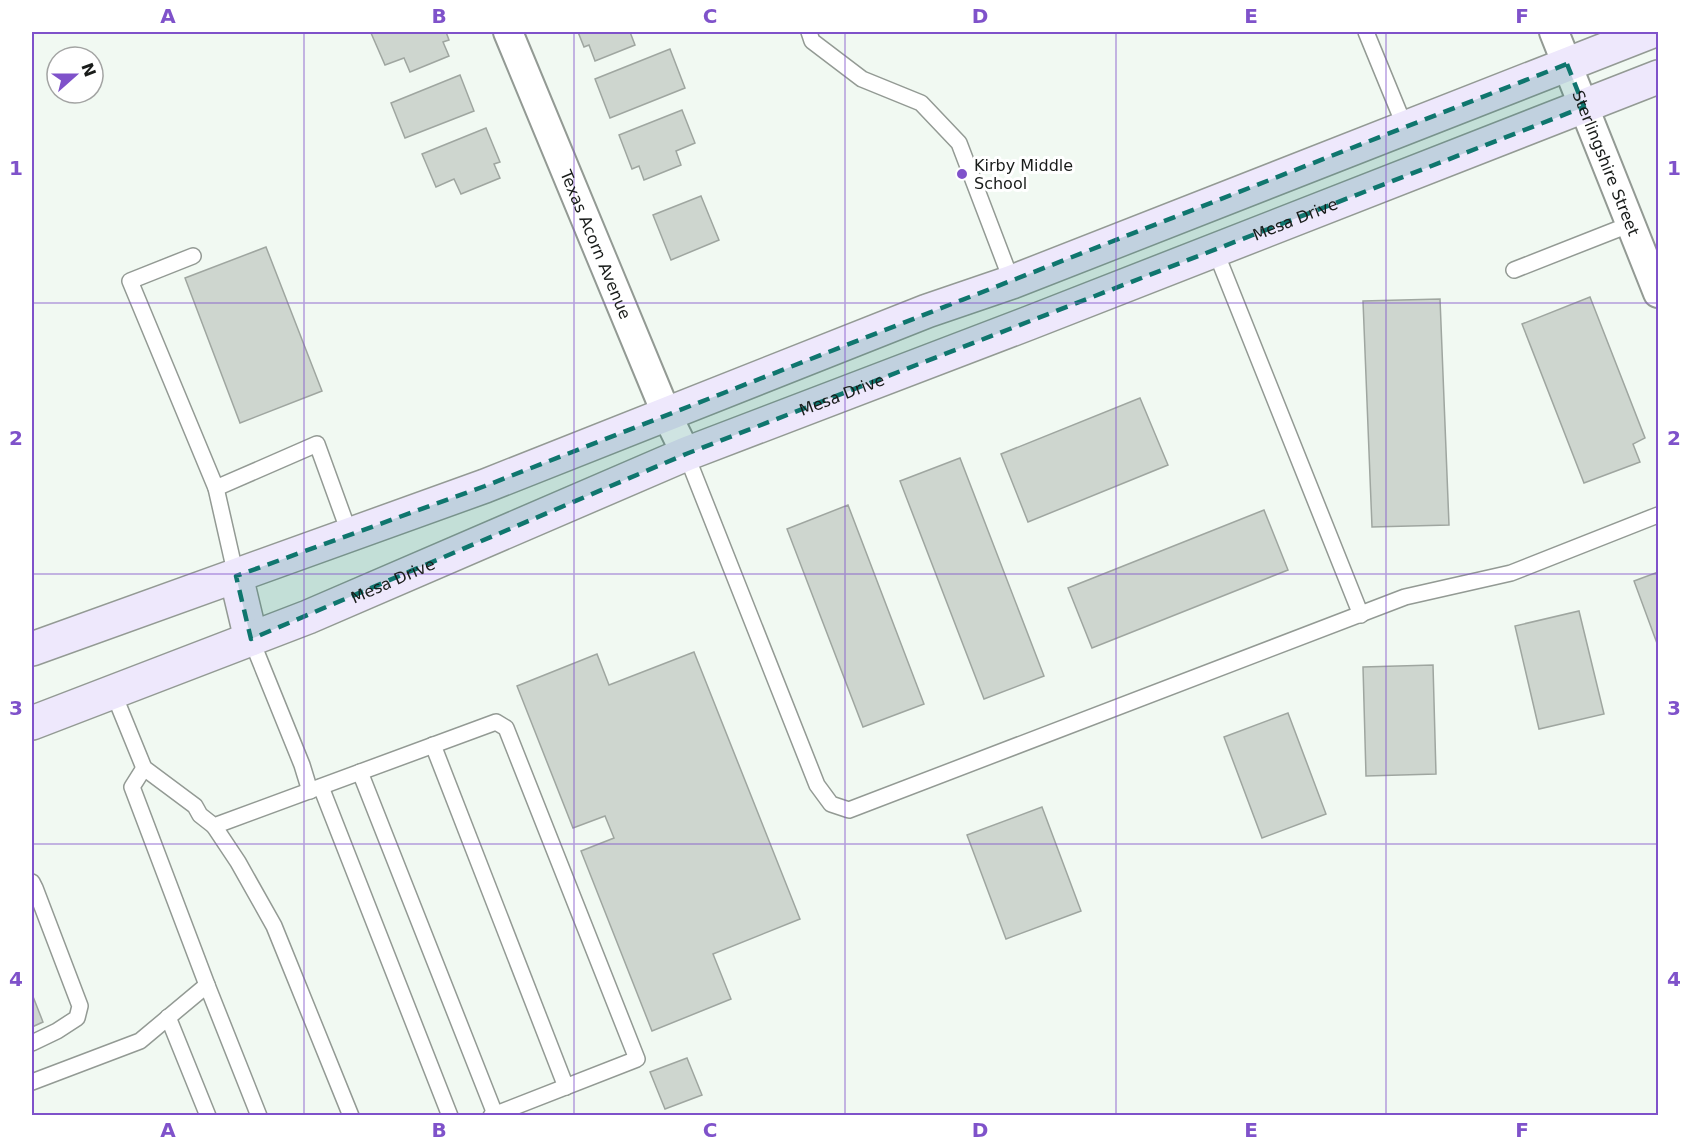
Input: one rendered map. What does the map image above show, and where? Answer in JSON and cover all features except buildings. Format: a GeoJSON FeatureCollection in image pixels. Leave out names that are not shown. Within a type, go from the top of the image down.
{"type":"FeatureCollection","features":[{"type":"Feature","properties":{"kind":"main road"},"geometry":{"type":"LineString","coordinates":[[32,649],[485,486],[927,311],[1012,282],[1650,32]]}},
{"type":"Feature","properties":{"kind":"main road","name":"Mesa Drive"},"geometry":{"type":"LineString","coordinates":[[32,723],[308,618],[686,454],[1659,77]]}},
{"type":"Feature","properties":{"kind":"main road"},"geometry":{"type":"LineString","coordinates":[[1012,282],[1029,323]]}},
{"type":"Feature","properties":{"kind":"main road"},"geometry":{"type":"LineString","coordinates":[[236,576],[251,639]]}},
{"type":"Feature","properties":{"kind":"street","name":"Texas Acorn Avenue"},"geometry":{"type":"LineString","coordinates":[[508,32],[666,413],[686,454]]}},
{"type":"Feature","properties":{"kind":"street","name":"Sterlingshire Street"},"geometry":{"type":"LineString","coordinates":[[1554,32],[1659,293]]}},
{"type":"Feature","properties":{"kind":"lane"},"geometry":{"type":"LineString","coordinates":[[808,32],[812,41],[862,79],[921,103],[959,143],[1012,282]]}},
{"type":"Feature","properties":{"kind":"lane"},"geometry":{"type":"LineString","coordinates":[[1366,32],[1406,128]]}},
{"type":"Feature","properties":{"kind":"lane"},"geometry":{"type":"LineString","coordinates":[[1514,270],[1630,224]]}},
{"type":"Feature","properties":{"kind":"lane"},"geometry":{"type":"LineString","coordinates":[[1215,250],[1360,615]]}},
{"type":"Feature","properties":{"kind":"lane"},"geometry":{"type":"LineString","coordinates":[[193,256],[130,281],[216,488],[236,576]]}},
{"type":"Feature","properties":{"kind":"lane"},"geometry":{"type":"LineString","coordinates":[[216,488],[317,444],[350,535]]}},
{"type":"Feature","properties":{"kind":"lane"},"geometry":{"type":"LineString","coordinates":[[686,454],[817,785],[831,804],[849,810],[1405,597],[1511,573],[1659,515]]}},
{"type":"Feature","properties":{"kind":"lane"},"geometry":{"type":"LineString","coordinates":[[251,639],[450,1116]]}},
{"type":"Feature","properties":{"kind":"lane"},"geometry":{"type":"LineString","coordinates":[[113,692],[144,768],[195,806],[200,815],[214,826],[238,862],[274,926],[351,1116]]}},
{"type":"Feature","properties":{"kind":"lane"},"geometry":{"type":"LineString","coordinates":[[214,826],[315,789],[360,772],[496,722],[506,728],[637,1059],[493,1115],[360,772]]}},
{"type":"Feature","properties":{"kind":"lane"},"geometry":{"type":"LineString","coordinates":[[433,745],[566,1087]]}},
{"type":"Feature","properties":{"kind":"lane"},"geometry":{"type":"LineString","coordinates":[[144,768],[132,787],[259,1116]]}},
{"type":"Feature","properties":{"kind":"lane"},"geometry":{"type":"LineString","coordinates":[[32,882],[80,1006],[76,1017],[57,1031],[32,1043]]}},
{"type":"Feature","properties":{"kind":"lane"},"geometry":{"type":"LineString","coordinates":[[32,1082],[140,1041],[207,985]]}},
{"type":"Feature","properties":{"kind":"lane"},"geometry":{"type":"LineString","coordinates":[[168,1017],[208,1116]]}},
{"type":"Feature","properties":{"kind":"highlighted area"},"geometry":{"type":"Polygon","coordinates":[[[1567,64],[1584,107],[686,454],[251,639],[236,576],[485,486],[1567,64]]]}},
{"type":"Feature","properties":{"kind":"place","name":"Kirby Middle School"},"geometry":{"type":"Point","coordinates":[962,174]}}]}
